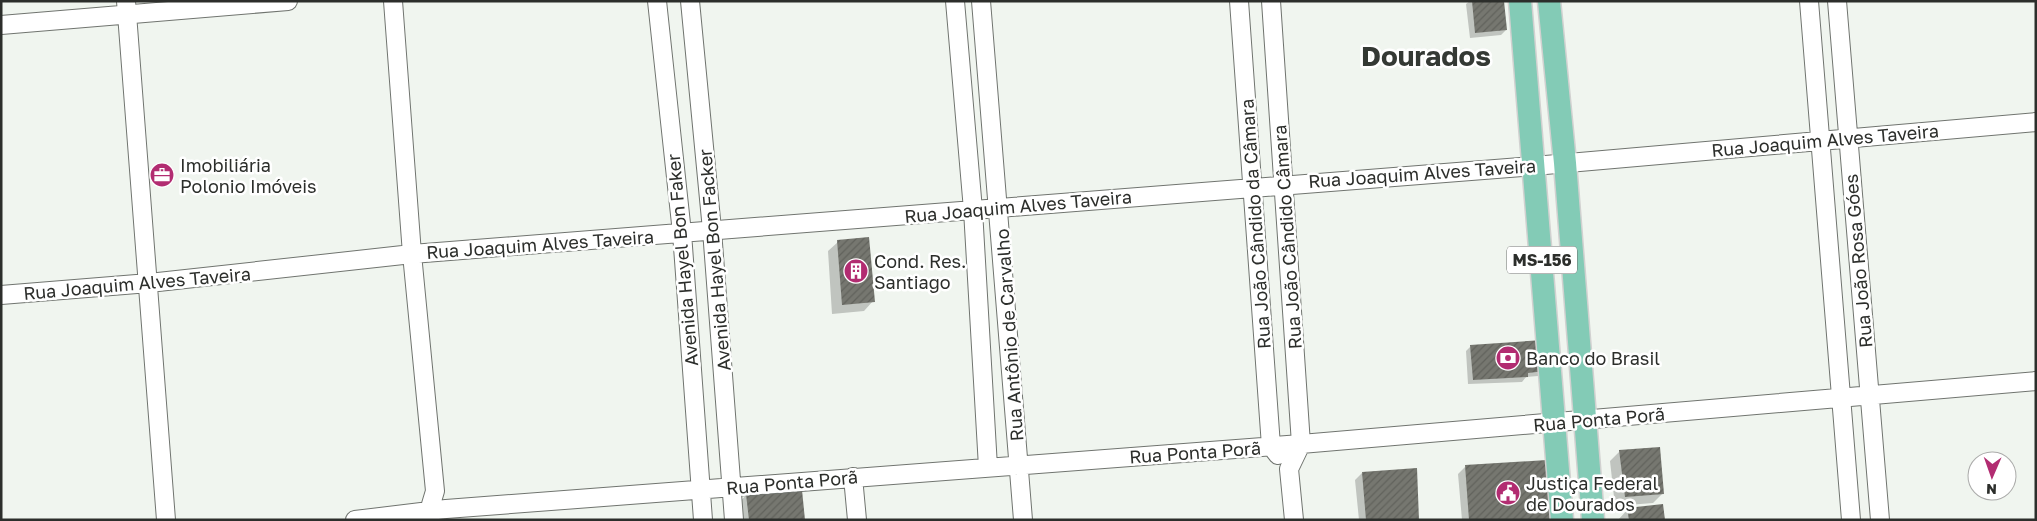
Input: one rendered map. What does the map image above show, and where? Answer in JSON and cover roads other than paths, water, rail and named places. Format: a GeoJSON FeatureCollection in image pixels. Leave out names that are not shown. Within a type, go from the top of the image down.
{"type":"FeatureCollection","features":[{"type":"Feature","properties":{"kind":"main road","name":"MS-156"},"geometry":{"type":"LineString","coordinates":[[1520,1],[1562,520]]}},
{"type":"Feature","properties":{"kind":"main road"},"geometry":{"type":"LineString","coordinates":[[1549,1],[1565,162],[1593,520]]}},
{"type":"Feature","properties":{"kind":"street"},"geometry":{"type":"LineString","coordinates":[[1,26],[126,8],[288,1]]}},
{"type":"Feature","properties":{"kind":"street"},"geometry":{"type":"LineString","coordinates":[[393,1],[412,254],[435,491],[430,515]]}},
{"type":"Feature","properties":{"kind":"street","name":"Avenida Hayel Bon Faker"},"geometry":{"type":"LineString","coordinates":[[657,1],[682,233],[703,520]]}},
{"type":"Feature","properties":{"kind":"street","name":"Avenida Hayel Bon Facker"},"geometry":{"type":"LineString","coordinates":[[690,1],[712,230],[734,520]]}},
{"type":"Feature","properties":{"kind":"street","name":"Rua Antônio de Carvalho"},"geometry":{"type":"LineString","coordinates":[[955,1],[973,210],[988,467]]}},
{"type":"Feature","properties":{"kind":"street","name":"Rua Antônio de Carvalho"},"geometry":{"type":"LineString","coordinates":[[981,1],[1023,520]]}},
{"type":"Feature","properties":{"kind":"street","name":"Rua João Cândido da Câmara"},"geometry":{"type":"LineString","coordinates":[[1239,1],[1271,446]]}},
{"type":"Feature","properties":{"kind":"street","name":"Rua João Cândido Câmara"},"geometry":{"type":"LineString","coordinates":[[1272,1],[1301,444],[1289,469]]}},
{"type":"Feature","properties":{"kind":"street","name":"Rua João Rosa Góes"},"geometry":{"type":"LineString","coordinates":[[1809,1],[1851,520]]}},
{"type":"Feature","properties":{"kind":"street","name":"Rua João Rosa Góes"},"geometry":{"type":"LineString","coordinates":[[1837,1],[1880,520]]}},
{"type":"Feature","properties":{"kind":"street"},"geometry":{"type":"LineString","coordinates":[[126,8],[166,520]]}},
{"type":"Feature","properties":{"kind":"street","name":"Rua Joaquim Alves Taveira"},"geometry":{"type":"LineString","coordinates":[[1,295],[149,284],[412,254],[999,208],[1251,186],[1534,166],[2036,122]]}},
{"type":"Feature","properties":{"kind":"street","name":"Rua Ponta Porã"},"geometry":{"type":"LineString","coordinates":[[355,520],[448,514],[853,477],[1018,466],[1555,423],[2036,381]]}},
{"type":"Feature","properties":{"kind":"street"},"geometry":{"type":"LineString","coordinates":[[1271,446],[1289,469],[1294,520]]}},
{"type":"Feature","properties":{"kind":"street"},"geometry":{"type":"LineString","coordinates":[[853,477],[857,520]]}},
{"type":"Feature","properties":{"kind":"street"},"geometry":{"type":"LineString","coordinates":[[435,491],[448,514]]}},
{"type":"Feature","properties":{"kind":"place","name":"Imobiliária Polonio Imóveis"},"geometry":{"type":"Point","coordinates":[162,175]}},
{"type":"Feature","properties":{"kind":"place","name":"Cond. Res. Santiago"},"geometry":{"type":"Point","coordinates":[856,271]}},
{"type":"Feature","properties":{"kind":"place","name":"Banco do Brasil"},"geometry":{"type":"Point","coordinates":[1508,358]}},
{"type":"Feature","properties":{"kind":"place","name":"Justiça Federal de Dourados"},"geometry":{"type":"Point","coordinates":[1508,493]}},
{"type":"Feature","properties":{"kind":"district","name":"Dourados"},"geometry":{"type":"Point","coordinates":[1426,55]}}]}
